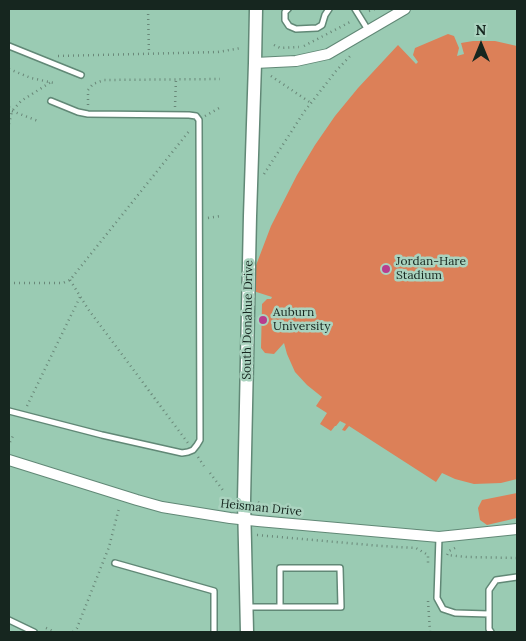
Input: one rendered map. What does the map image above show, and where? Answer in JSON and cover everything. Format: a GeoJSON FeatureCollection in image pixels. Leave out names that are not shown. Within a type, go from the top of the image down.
{"type":"FeatureCollection","features":[{"type":"Feature","properties":{"kind":"street","name":"South Donahue Drive"},"geometry":{"type":"LineString","coordinates":[[247,632],[244,520],[256,9]]}},
{"type":"Feature","properties":{"kind":"street"},"geometry":{"type":"LineString","coordinates":[[255,63],[296,61],[328,54],[405,9]]}},
{"type":"Feature","properties":{"kind":"street","name":"Heisman Drive"},"geometry":{"type":"LineString","coordinates":[[9,460],[162,507],[244,520],[439,537],[517,529]]}},
{"type":"Feature","properties":{"kind":"lane"},"geometry":{"type":"LineString","coordinates":[[288,9],[285,12],[285,20],[289,26],[296,29],[317,28],[322,25],[329,9]]}},
{"type":"Feature","properties":{"kind":"lane"},"geometry":{"type":"LineString","coordinates":[[355,9],[368,30]]}},
{"type":"Feature","properties":{"kind":"lane"},"geometry":{"type":"LineString","coordinates":[[9,46],[81,75]]}},
{"type":"Feature","properties":{"kind":"lane"},"geometry":{"type":"LineString","coordinates":[[9,411],[182,453],[193,450],[200,440],[199,120],[196,116],[189,115],[88,114],[51,101]]}},
{"type":"Feature","properties":{"kind":"lane"},"geometry":{"type":"LineString","coordinates":[[439,537],[437,598],[443,609],[455,613],[489,614]]}},
{"type":"Feature","properties":{"kind":"lane"},"geometry":{"type":"LineString","coordinates":[[115,563],[214,591],[214,632]]}},
{"type":"Feature","properties":{"kind":"lane"},"geometry":{"type":"LineString","coordinates":[[246,607],[280,607],[341,607],[340,568],[280,568],[280,607]]}},
{"type":"Feature","properties":{"kind":"lane"},"geometry":{"type":"LineString","coordinates":[[490,632],[489,590],[496,580],[517,577]]}},
{"type":"Feature","properties":{"kind":"lane"},"geometry":{"type":"LineString","coordinates":[[9,620],[34,632]]}},
{"type":"Feature","properties":{"kind":"path"},"geometry":{"type":"LineString","coordinates":[[148,9],[149,54]]}},
{"type":"Feature","properties":{"kind":"path"},"geometry":{"type":"LineString","coordinates":[[369,11],[375,9]]}},
{"type":"Feature","properties":{"kind":"path"},"geometry":{"type":"LineString","coordinates":[[274,44],[280,48],[302,47],[353,20]]}},
{"type":"Feature","properties":{"kind":"path"},"geometry":{"type":"LineString","coordinates":[[58,56],[218,52],[241,48]]}},
{"type":"Feature","properties":{"kind":"path"},"geometry":{"type":"LineString","coordinates":[[262,178],[311,103],[336,71],[353,54]]}},
{"type":"Feature","properties":{"kind":"path"},"geometry":{"type":"LineString","coordinates":[[9,68],[31,78],[53,82],[21,101],[12,111],[9,124]]}},
{"type":"Feature","properties":{"kind":"path"},"geometry":{"type":"LineString","coordinates":[[271,76],[311,103]]}},
{"type":"Feature","properties":{"kind":"path"},"geometry":{"type":"LineString","coordinates":[[175,115],[176,79]]}},
{"type":"Feature","properties":{"kind":"path"},"geometry":{"type":"LineString","coordinates":[[88,114],[88,90],[93,84],[104,80],[220,79]]}},
{"type":"Feature","properties":{"kind":"path"},"geometry":{"type":"LineString","coordinates":[[9,107],[12,111],[38,121]]}},
{"type":"Feature","properties":{"kind":"path"},"geometry":{"type":"LineString","coordinates":[[9,283],[63,283],[70,280],[190,130],[199,120],[221,107]]}},
{"type":"Feature","properties":{"kind":"path"},"geometry":{"type":"LineString","coordinates":[[199,220],[221,216]]}},
{"type":"Feature","properties":{"kind":"path"},"geometry":{"type":"LineString","coordinates":[[70,280],[80,297],[193,450]]}},
{"type":"Feature","properties":{"kind":"path"},"geometry":{"type":"LineString","coordinates":[[23,415],[80,297]]}},
{"type":"Feature","properties":{"kind":"path"},"geometry":{"type":"LineString","coordinates":[[10,442],[13,436]]}},
{"type":"Feature","properties":{"kind":"path"},"geometry":{"type":"LineString","coordinates":[[210,473],[226,493]]}},
{"type":"Feature","properties":{"kind":"path"},"geometry":{"type":"LineString","coordinates":[[258,502],[265,509],[275,510]]}},
{"type":"Feature","properties":{"kind":"path"},"geometry":{"type":"LineString","coordinates":[[73,632],[77,628],[109,547],[120,508]]}},
{"type":"Feature","properties":{"kind":"path"},"geometry":{"type":"LineString","coordinates":[[258,535],[416,548],[428,555]]}},
{"type":"Feature","properties":{"kind":"path"},"geometry":{"type":"LineString","coordinates":[[448,555],[467,558],[517,558]]}},
{"type":"Feature","properties":{"kind":"path"},"geometry":{"type":"LineString","coordinates":[[46,628],[55,632]]}},
{"type":"Feature","properties":{"kind":"shaded area","name":"Auburn University"},"geometry":{"type":"Polygon","coordinates":[[[9,9],[517,9],[517,632],[9,632],[9,9]]]}},
{"type":"Feature","properties":{"kind":"shaded area","name":"Jordan-Hare Stadium"},"geometry":{"type":"Polygon","coordinates":[[[448,34],[454,36],[459,48],[457,56],[464,54],[461,43],[473,41],[495,41],[517,46],[517,479],[501,483],[474,484],[442,473],[436,482],[349,426],[345,431],[342,430],[346,424],[340,421],[331,431],[320,424],[327,413],[316,406],[322,397],[295,372],[284,343],[274,354],[265,353],[261,348],[262,304],[272,297],[247,289],[271,226],[297,175],[335,116],[398,45],[416,64],[418,62],[413,55],[415,48],[448,34]]]}},
{"type":"Feature","properties":{"kind":"shaded area"},"geometry":{"type":"Polygon","coordinates":[[[517,493],[517,518],[487,525],[480,520],[478,508],[482,500],[517,493]]]}},
{"type":"Feature","properties":{"kind":"place","name":"Jordan-Hare Stadium"},"geometry":{"type":"Point","coordinates":[386,269]}},
{"type":"Feature","properties":{"kind":"place","name":"Auburn University"},"geometry":{"type":"Point","coordinates":[263,320]}}]}
